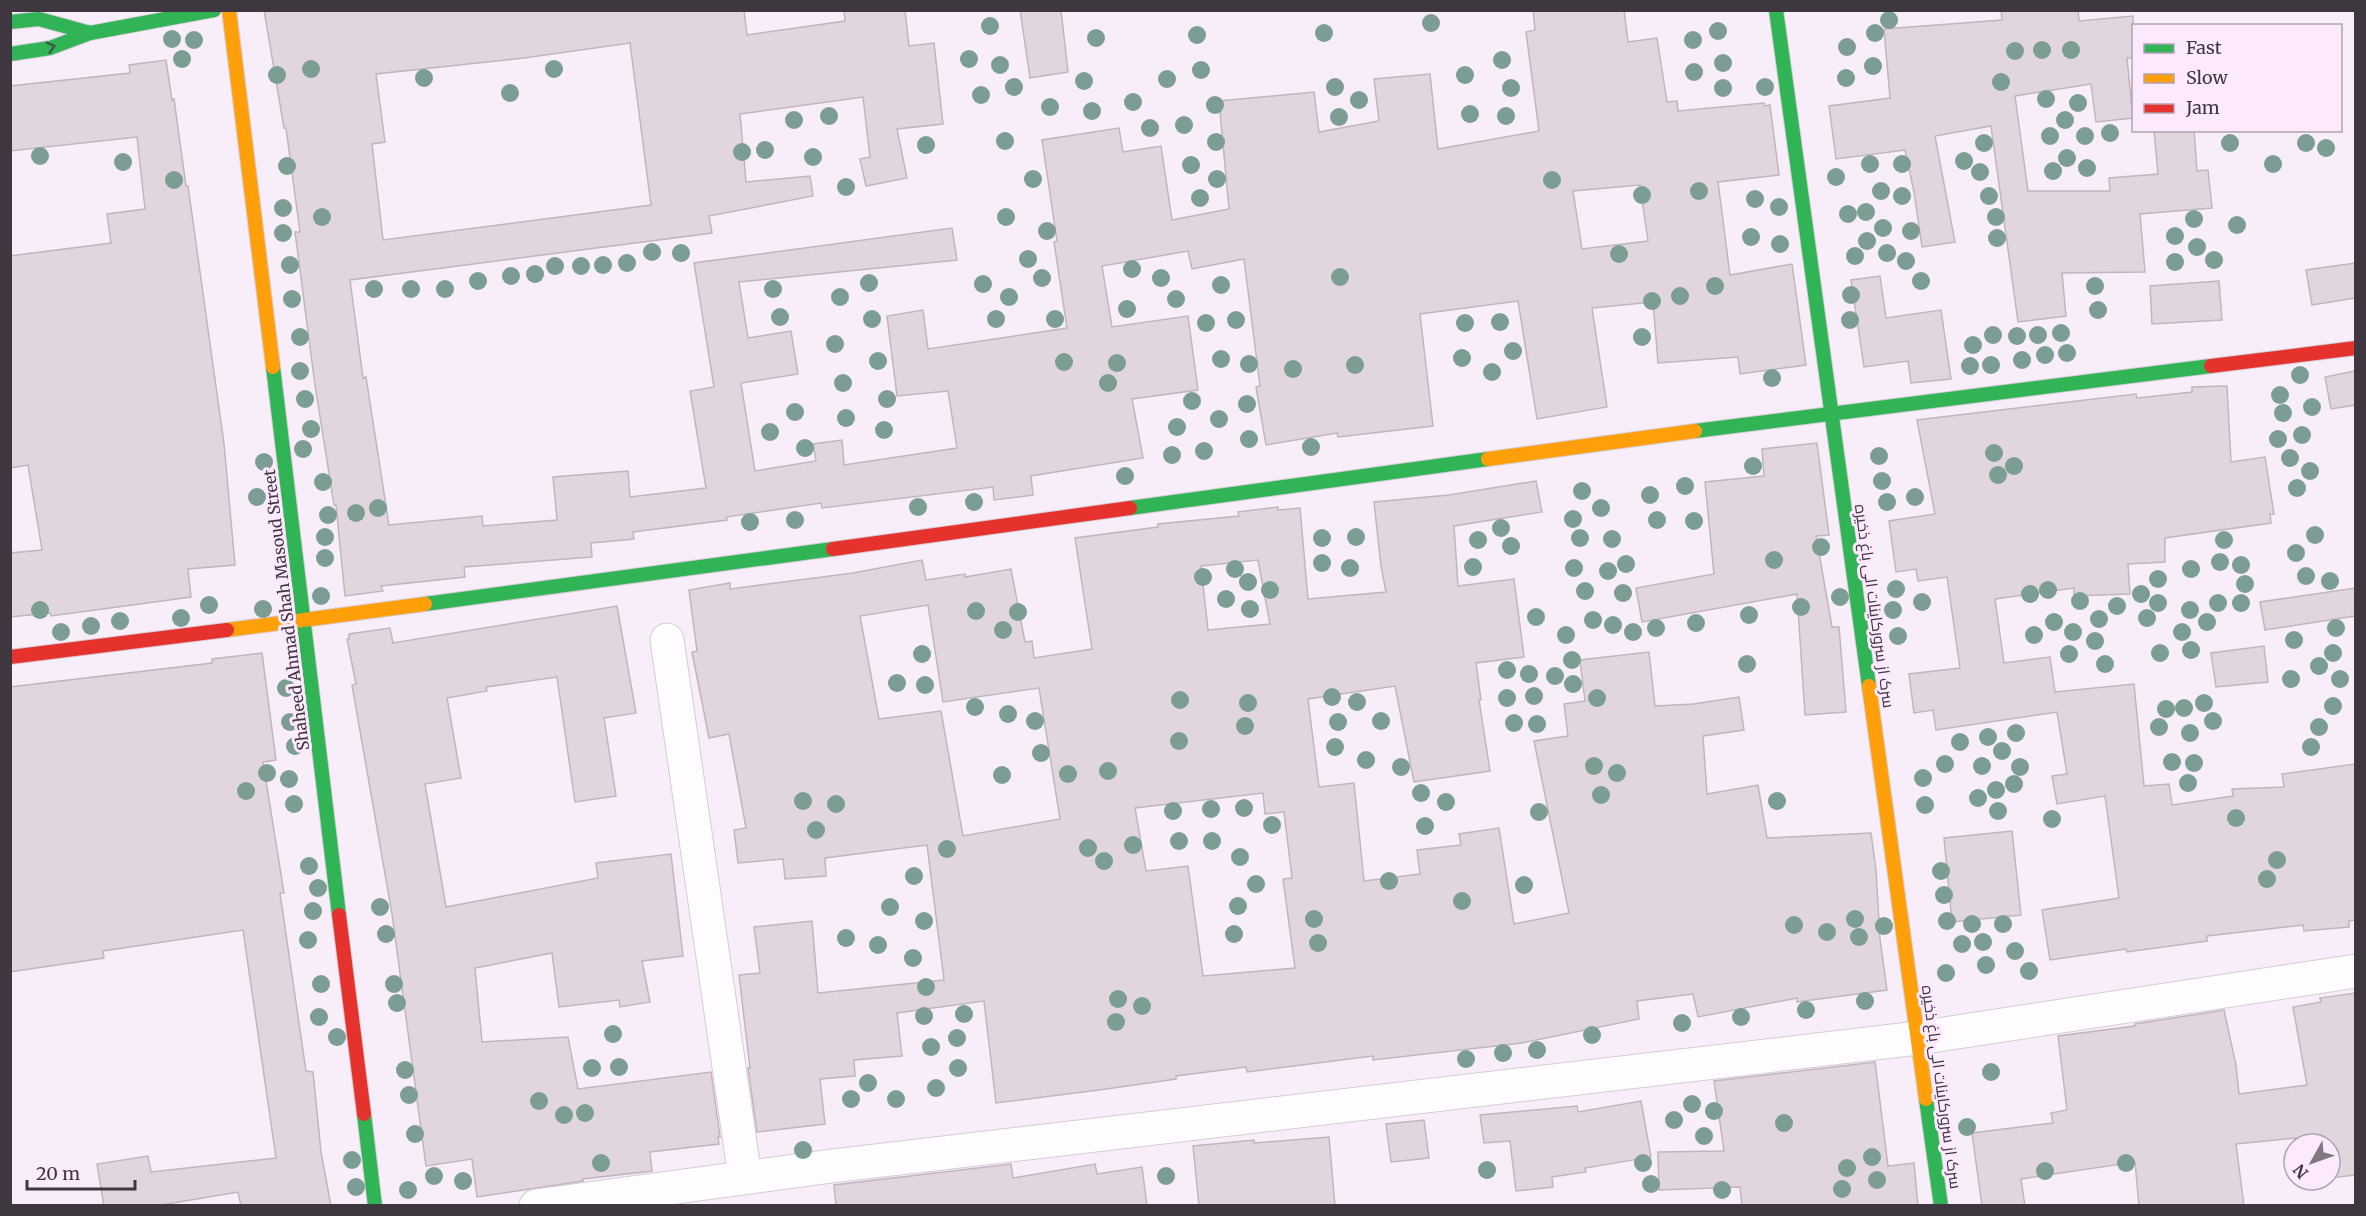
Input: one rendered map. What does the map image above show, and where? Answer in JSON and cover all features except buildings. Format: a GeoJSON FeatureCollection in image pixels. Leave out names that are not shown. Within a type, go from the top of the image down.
{"type":"FeatureCollection","features":[{"type":"Feature","properties":{"kind":"street"},"geometry":{"type":"LineString","coordinates":[[10,54],[50,48],[90,33],[214,10]]}},
{"type":"Feature","properties":{"kind":"street","name":"Shaheed Ahmad Shah Masoud Street"},"geometry":{"type":"LineString","coordinates":[[229,10],[375,1206]]}},
{"type":"Feature","properties":{"kind":"street","name":"سرک از سرورکاینات الی باغ ذخیره"},"geometry":{"type":"LineString","coordinates":[[1776,10],[1941,1206]]}},
{"type":"Feature","properties":{"kind":"street"},"geometry":{"type":"LineString","coordinates":[[10,22],[39,19],[90,33]]}},
{"type":"Feature","properties":{"kind":"street"},"geometry":{"type":"LineString","coordinates":[[10,657],[304,621],[1832,412],[2355,348]]}},
{"type":"Feature","properties":{"kind":"street"},"geometry":{"type":"LineString","coordinates":[[667,640],[745,1177]]}},
{"type":"Feature","properties":{"kind":"street"},"geometry":{"type":"LineString","coordinates":[[536,1206],[745,1177],[1918,1038],[2355,971]]}},
{"type":"Feature","properties":{"kind":"traffic: fast"},"geometry":{"type":"LineString","coordinates":[[10,54],[50,48],[90,33],[214,10]]}},
{"type":"Feature","properties":{"kind":"traffic: fast"},"geometry":{"type":"LineString","coordinates":[[1776,10],[1869,686]]}},
{"type":"Feature","properties":{"kind":"traffic: fast"},"geometry":{"type":"LineString","coordinates":[[10,22],[39,19],[90,33]]}},
{"type":"Feature","properties":{"kind":"traffic: fast"},"geometry":{"type":"LineString","coordinates":[[1695,431],[2211,366]]}},
{"type":"Feature","properties":{"kind":"traffic: fast"},"geometry":{"type":"LineString","coordinates":[[273,367],[339,915]]}},
{"type":"Feature","properties":{"kind":"traffic: fast"},"geometry":{"type":"LineString","coordinates":[[1130,508],[1488,459]]}},
{"type":"Feature","properties":{"kind":"traffic: fast"},"geometry":{"type":"LineString","coordinates":[[425,604],[833,549]]}},
{"type":"Feature","properties":{"kind":"traffic: fast"},"geometry":{"type":"LineString","coordinates":[[1926,1099],[1941,1206]]}},
{"type":"Feature","properties":{"kind":"traffic: fast"},"geometry":{"type":"LineString","coordinates":[[364,1114],[375,1206]]}},
{"type":"Feature","properties":{"kind":"traffic: slow"},"geometry":{"type":"LineString","coordinates":[[229,10],[273,367]]}},
{"type":"Feature","properties":{"kind":"traffic: slow"},"geometry":{"type":"LineString","coordinates":[[1488,459],[1695,431]]}},
{"type":"Feature","properties":{"kind":"traffic: slow"},"geometry":{"type":"LineString","coordinates":[[227,630],[425,604]]}},
{"type":"Feature","properties":{"kind":"traffic: slow"},"geometry":{"type":"LineString","coordinates":[[1869,686],[1926,1099]]}},
{"type":"Feature","properties":{"kind":"traffic: jam"},"geometry":{"type":"LineString","coordinates":[[2211,366],[2356,348]]}},
{"type":"Feature","properties":{"kind":"traffic: jam"},"geometry":{"type":"LineString","coordinates":[[833,549],[1130,508]]}},
{"type":"Feature","properties":{"kind":"traffic: jam"},"geometry":{"type":"LineString","coordinates":[[10,657],[227,630]]}},
{"type":"Feature","properties":{"kind":"traffic: jam"},"geometry":{"type":"LineString","coordinates":[[339,915],[364,1114]]}}]}
